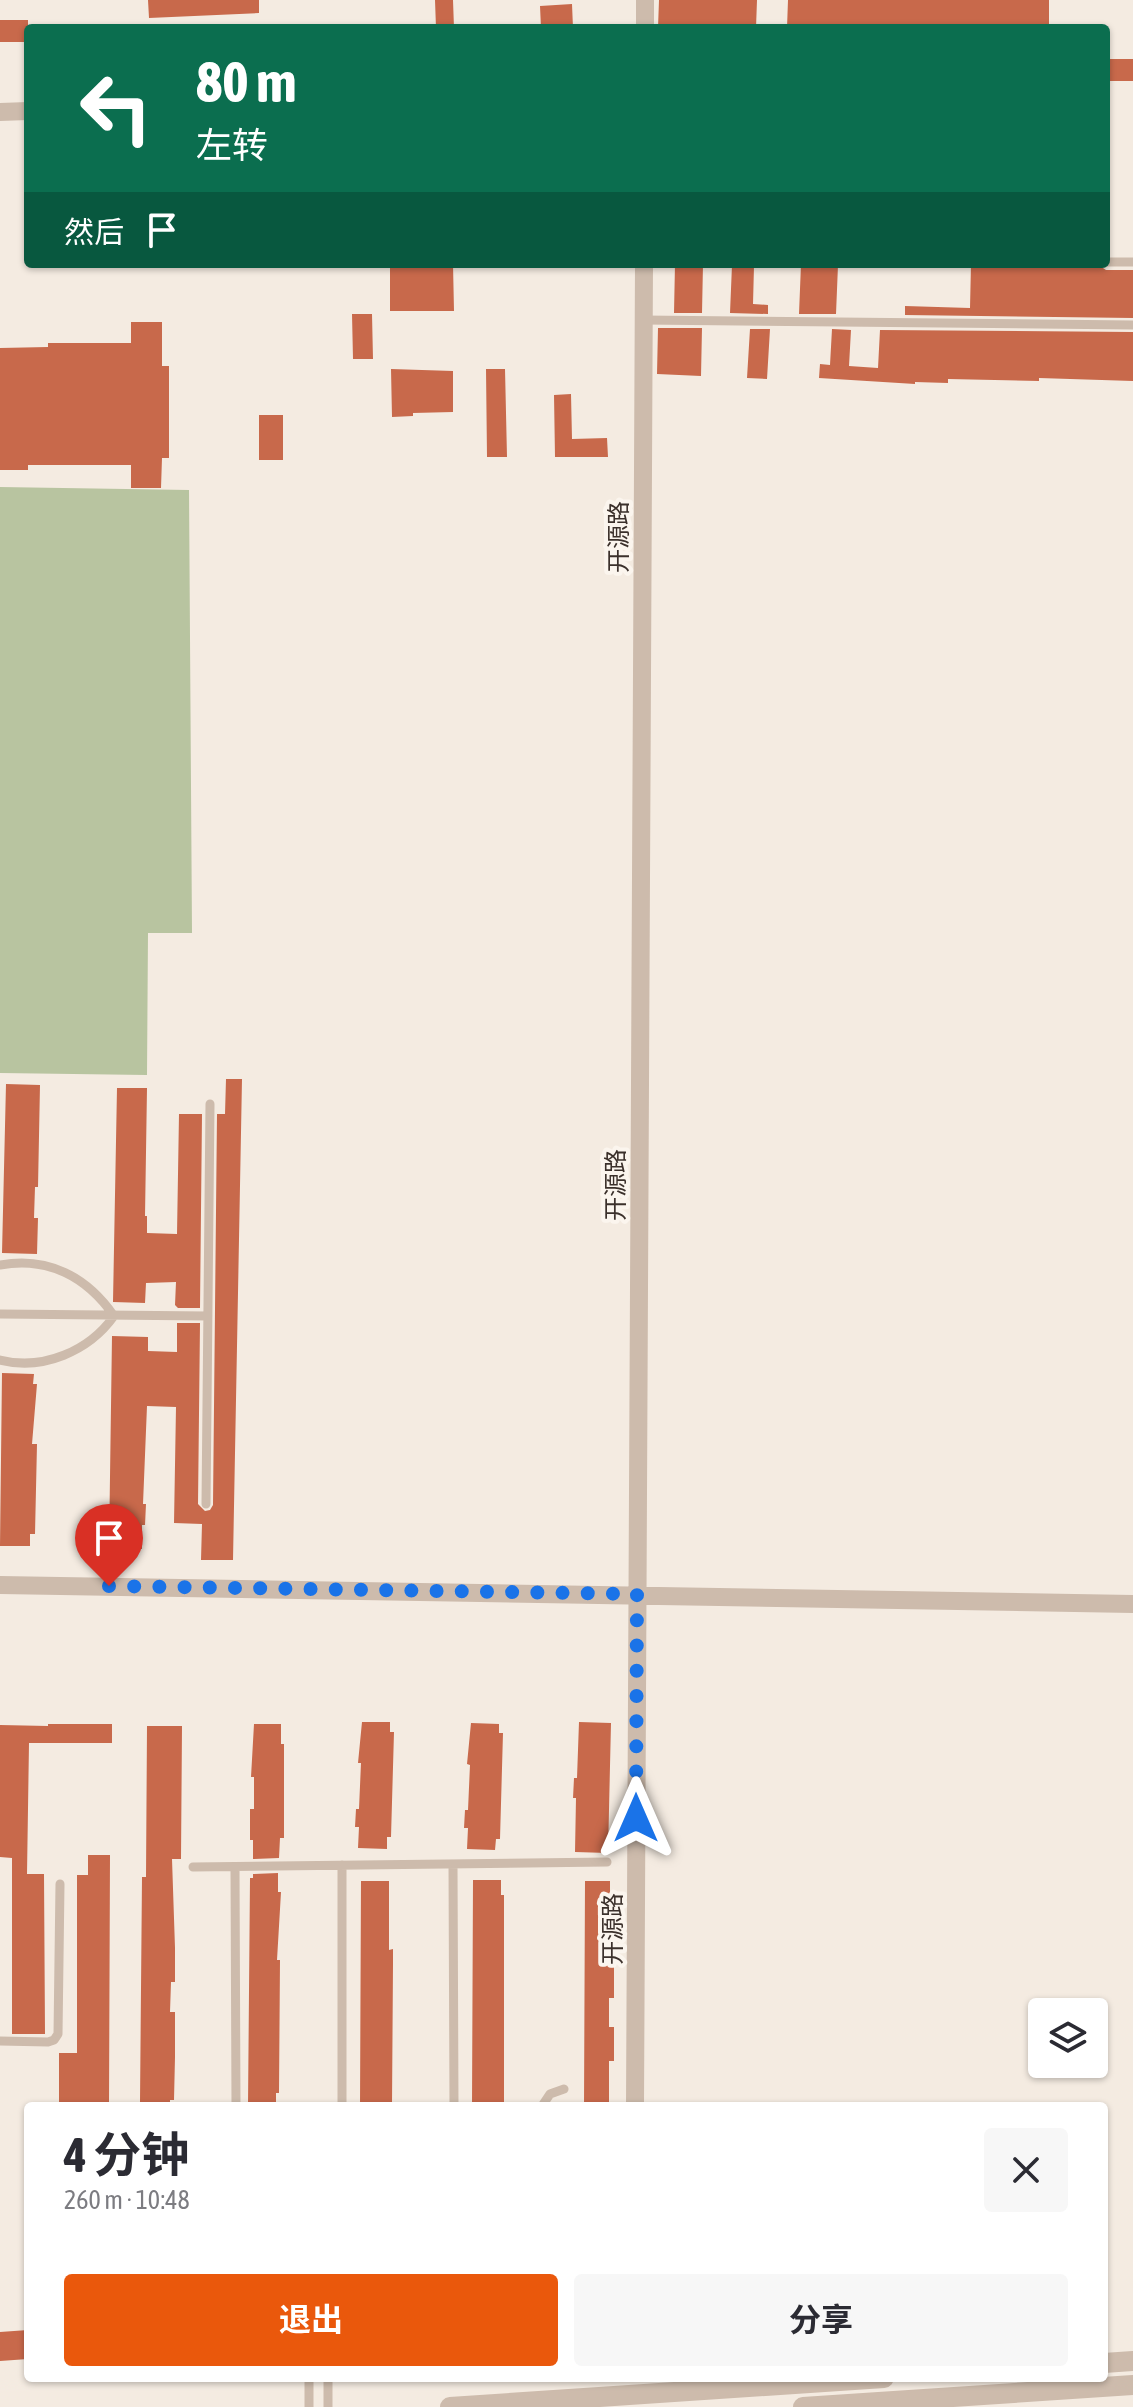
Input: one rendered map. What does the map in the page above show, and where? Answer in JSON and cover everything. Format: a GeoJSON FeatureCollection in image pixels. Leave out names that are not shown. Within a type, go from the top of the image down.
{"type":"FeatureCollection","features":[{"type":"Feature","properties":{"kind":"street"},"geometry":{"type":"LineString","coordinates":[[645,0],[645,24]]}},
{"type":"Feature","properties":{"kind":"street"},"geometry":{"type":"LineString","coordinates":[[0,112],[24,111]]}},
{"type":"Feature","properties":{"kind":"street","name":"开源路"},"geometry":{"type":"LineString","coordinates":[[635,2102],[644,268]]}},
{"type":"Feature","properties":{"kind":"street"},"geometry":{"type":"LineString","coordinates":[[0,1585],[1133,1604]]}},
{"type":"Feature","properties":{"kind":"street"},"geometry":{"type":"LineString","coordinates":[[1108,2363],[1133,2361]]}},
{"type":"Feature","properties":{"kind":"street"},"geometry":{"type":"LineString","coordinates":[[450,2407],[634,2386],[759,2382]]}},
{"type":"Feature","properties":{"kind":"street"},"geometry":{"type":"LineString","coordinates":[[803,2407],[1133,2385]]}},
{"type":"Feature","properties":{"kind":"lane"},"geometry":{"type":"LineString","coordinates":[[1110,262],[1133,262]]}},
{"type":"Feature","properties":{"kind":"lane"},"geometry":{"type":"LineString","coordinates":[[643,320],[1133,325]]}},
{"type":"Feature","properties":{"kind":"lane"},"geometry":{"type":"LineString","coordinates":[[206,1504],[210,1104]]}},
{"type":"Feature","properties":{"kind":"lane"},"geometry":{"type":"LineString","coordinates":[[0,1265],[33,1263],[71,1274],[88,1285],[114,1316]]}},
{"type":"Feature","properties":{"kind":"lane"},"geometry":{"type":"LineString","coordinates":[[0,1314],[208,1316]]}},
{"type":"Feature","properties":{"kind":"lane"},"geometry":{"type":"LineString","coordinates":[[0,1360],[36,1363],[62,1356],[86,1344],[114,1316]]}},
{"type":"Feature","properties":{"kind":"lane"},"geometry":{"type":"LineString","coordinates":[[193,1867],[607,1862]]}},
{"type":"Feature","properties":{"kind":"lane"},"geometry":{"type":"LineString","coordinates":[[453,1864],[454,2102]]}},
{"type":"Feature","properties":{"kind":"lane"},"geometry":{"type":"LineString","coordinates":[[342,1865],[342,2102]]}},
{"type":"Feature","properties":{"kind":"lane"},"geometry":{"type":"LineString","coordinates":[[235,1867],[236,2102]]}},
{"type":"Feature","properties":{"kind":"lane"},"geometry":{"type":"LineString","coordinates":[[0,2041],[48,2042],[58,2034],[60,1884]]}},
{"type":"Feature","properties":{"kind":"lane"},"geometry":{"type":"LineString","coordinates":[[545,2102],[550,2094],[564,2089]]}},
{"type":"Feature","properties":{"kind":"lane"},"geometry":{"type":"LineString","coordinates":[[309,2382],[309,2407]]}},
{"type":"Feature","properties":{"kind":"lane"},"geometry":{"type":"LineString","coordinates":[[328,2382],[328,2407]]}},
{"type":"Feature","properties":{"kind":"green space"},"geometry":{"type":"Polygon","coordinates":[[[0,487],[189,490],[192,933],[148,933],[147,1075],[0,1073],[0,487]]]}},
{"type":"Feature","properties":{"kind":"building"},"geometry":{"type":"Polygon","coordinates":[[[148,0],[259,0],[259,13],[149,18],[148,0]]]}},
{"type":"Feature","properties":{"kind":"building"},"geometry":{"type":"Polygon","coordinates":[[[435,0],[453,0],[454,24],[436,24],[435,0]]]}},
{"type":"Feature","properties":{"kind":"building"},"geometry":{"type":"Polygon","coordinates":[[[659,0],[757,0],[756,24],[658,24],[659,0]]]}},
{"type":"Feature","properties":{"kind":"building"},"geometry":{"type":"Polygon","coordinates":[[[788,0],[1049,0],[1049,24],[787,24],[788,0]]]}},
{"type":"Feature","properties":{"kind":"building"},"geometry":{"type":"Polygon","coordinates":[[[572,4],[573,24],[541,24],[540,6],[572,4]]]}},
{"type":"Feature","properties":{"kind":"building"},"geometry":{"type":"Polygon","coordinates":[[[0,20],[28,20],[28,24],[24,24],[24,42],[0,42],[0,20]]]}},
{"type":"Feature","properties":{"kind":"building"},"geometry":{"type":"Polygon","coordinates":[[[1110,59],[1133,59],[1133,81],[1110,81],[1110,59]]]}},
{"type":"Feature","properties":{"kind":"building"},"geometry":{"type":"Polygon","coordinates":[[[390,268],[453,268],[454,311],[390,311],[390,268]]]}},
{"type":"Feature","properties":{"kind":"building"},"geometry":{"type":"Polygon","coordinates":[[[675,268],[703,268],[702,313],[674,313],[675,268]]]}},
{"type":"Feature","properties":{"kind":"building"},"geometry":{"type":"Polygon","coordinates":[[[732,268],[754,268],[753,304],[768,305],[768,314],[730,313],[732,268]]]}},
{"type":"Feature","properties":{"kind":"building"},"geometry":{"type":"Polygon","coordinates":[[[801,268],[838,268],[836,314],[799,314],[801,268]]]}},
{"type":"Feature","properties":{"kind":"building"},"geometry":{"type":"Polygon","coordinates":[[[971,268],[1133,270],[1133,318],[905,315],[905,306],[970,308],[971,268]]]}},
{"type":"Feature","properties":{"kind":"building"},"geometry":{"type":"Polygon","coordinates":[[[352,314],[372,314],[373,359],[353,359],[352,314]]]}},
{"type":"Feature","properties":{"kind":"building"},"geometry":{"type":"Polygon","coordinates":[[[131,322],[162,322],[162,366],[169,366],[169,458],[162,458],[161,488],[131,488],[131,465],[28,465],[28,470],[0,470],[0,348],[48,347],[48,343],[131,343],[131,322]]]}},
{"type":"Feature","properties":{"kind":"building"},"geometry":{"type":"Polygon","coordinates":[[[658,328],[702,328],[701,376],[657,374],[658,328]]]}},
{"type":"Feature","properties":{"kind":"building"},"geometry":{"type":"Polygon","coordinates":[[[750,329],[770,329],[767,379],[747,378],[750,329]]]}},
{"type":"Feature","properties":{"kind":"building"},"geometry":{"type":"Polygon","coordinates":[[[832,329],[851,330],[849,366],[878,368],[880,330],[1133,332],[1133,381],[948,379],[948,383],[915,384],[819,378],[820,364],[830,365],[832,329]]]}},
{"type":"Feature","properties":{"kind":"building"},"geometry":{"type":"Polygon","coordinates":[[[391,369],[453,371],[453,412],[392,417],[391,369]]]}},
{"type":"Feature","properties":{"kind":"building"},"geometry":{"type":"Polygon","coordinates":[[[486,369],[505,369],[507,457],[487,457],[486,369]]]}},
{"type":"Feature","properties":{"kind":"building"},"geometry":{"type":"Polygon","coordinates":[[[571,394],[572,439],[607,438],[608,457],[555,457],[554,395],[571,394]]]}},
{"type":"Feature","properties":{"kind":"building"},"geometry":{"type":"Polygon","coordinates":[[[259,415],[283,415],[283,460],[259,460],[259,415]]]}},
{"type":"Feature","properties":{"kind":"building"},"geometry":{"type":"Polygon","coordinates":[[[226,1079],[242,1079],[233,1560],[201,1560],[202,1524],[174,1523],[176,1407],[147,1406],[143,1504],[146,1504],[142,1549],[109,1548],[112,1336],[148,1337],[148,1351],[177,1352],[177,1323],[200,1323],[198,1504],[205,1511],[213,1505],[217,1114],[225,1114],[226,1079]]]}},
{"type":"Feature","properties":{"kind":"building"},"geometry":{"type":"Polygon","coordinates":[[[6,1084],[40,1085],[38,1187],[35,1187],[34,1218],[38,1218],[37,1254],[2,1253],[6,1084]]]}},
{"type":"Feature","properties":{"kind":"building"},"geometry":{"type":"Polygon","coordinates":[[[117,1088],[147,1088],[147,1233],[177,1234],[179,1114],[202,1114],[200,1308],[178,1308],[175,1305],[176,1282],[146,1283],[145,1303],[113,1302],[117,1088]]]}},
{"type":"Feature","properties":{"kind":"building"},"geometry":{"type":"Polygon","coordinates":[[[2,1373],[34,1374],[33,1384],[37,1384],[32,1444],[37,1444],[35,1534],[30,1534],[30,1546],[0,1546],[2,1373]]]}},
{"type":"Feature","properties":{"kind":"building"},"geometry":{"type":"Polygon","coordinates":[[[362,1722],[390,1722],[390,1732],[394,1732],[391,1837],[387,1837],[387,1849],[358,1848],[359,1827],[355,1827],[356,1809],[359,1809],[361,1763],[358,1763],[362,1722]]]}},
{"type":"Feature","properties":{"kind":"building"},"geometry":{"type":"Polygon","coordinates":[[[579,1722],[611,1723],[608,1853],[575,1852],[576,1798],[573,1798],[574,1778],[577,1778],[579,1722]]]}},
{"type":"Feature","properties":{"kind":"building"},"geometry":{"type":"Polygon","coordinates":[[[471,1723],[499,1724],[499,1733],[503,1733],[500,1839],[496,1839],[495,1850],[467,1849],[468,1828],[464,1828],[465,1810],[468,1810],[470,1765],[467,1764],[471,1723]]]}},
{"type":"Feature","properties":{"kind":"building"},"geometry":{"type":"Polygon","coordinates":[[[112,1724],[112,1743],[29,1743],[27,1874],[44,1874],[45,2034],[12,2034],[12,1858],[0,1857],[0,1725],[112,1724]]]}},
{"type":"Feature","properties":{"kind":"building"},"geometry":{"type":"Polygon","coordinates":[[[254,1724],[281,1724],[281,1744],[284,1744],[284,1838],[280,1838],[279,1858],[253,1859],[250,1809],[254,1809],[254,1777],[251,1777],[254,1724]]]}},
{"type":"Feature","properties":{"kind":"building"},"geometry":{"type":"Polygon","coordinates":[[[147,1726],[182,1726],[181,1859],[172,1859],[175,1982],[171,1982],[170,2012],[175,2012],[175,2057],[174,2100],[170,2102],[140,2102],[142,1877],[146,1877],[147,1726]]]}},
{"type":"Feature","properties":{"kind":"building"},"geometry":{"type":"Polygon","coordinates":[[[88,1855],[110,1855],[109,2102],[59,2102],[59,2053],[77,2053],[77,1875],[88,1875],[88,1855]]]}},
{"type":"Feature","properties":{"kind":"building"},"geometry":{"type":"Polygon","coordinates":[[[278,1873],[278,1892],[281,1892],[277,1960],[280,1960],[279,2093],[276,2093],[276,2102],[248,2102],[250,1878],[253,1874],[278,1873]]]}},
{"type":"Feature","properties":{"kind":"building"},"geometry":{"type":"Polygon","coordinates":[[[473,1880],[501,1880],[501,1895],[504,1895],[504,2102],[472,2102],[473,1880]]]}},
{"type":"Feature","properties":{"kind":"building"},"geometry":{"type":"Polygon","coordinates":[[[361,1881],[389,1881],[389,1950],[393,1949],[392,2102],[360,2102],[361,1881]]]}},
{"type":"Feature","properties":{"kind":"building"},"geometry":{"type":"Polygon","coordinates":[[[585,1881],[610,1881],[610,1895],[614,1896],[614,1931],[609,1931],[609,1961],[614,1961],[614,1998],[609,1998],[609,2027],[614,2027],[614,2061],[609,2061],[609,2102],[584,2102],[585,1881]]]}},
{"type":"Feature","properties":{"kind":"building"},"geometry":{"type":"Polygon","coordinates":[[[24,2330],[24,2359],[0,2361],[0,2332],[24,2330]]]}},
{"type":"Feature","properties":{"kind":"route"},"geometry":{"type":"LineString","coordinates":[[109,1586],[637,1594],[636,1818]]}}]}
